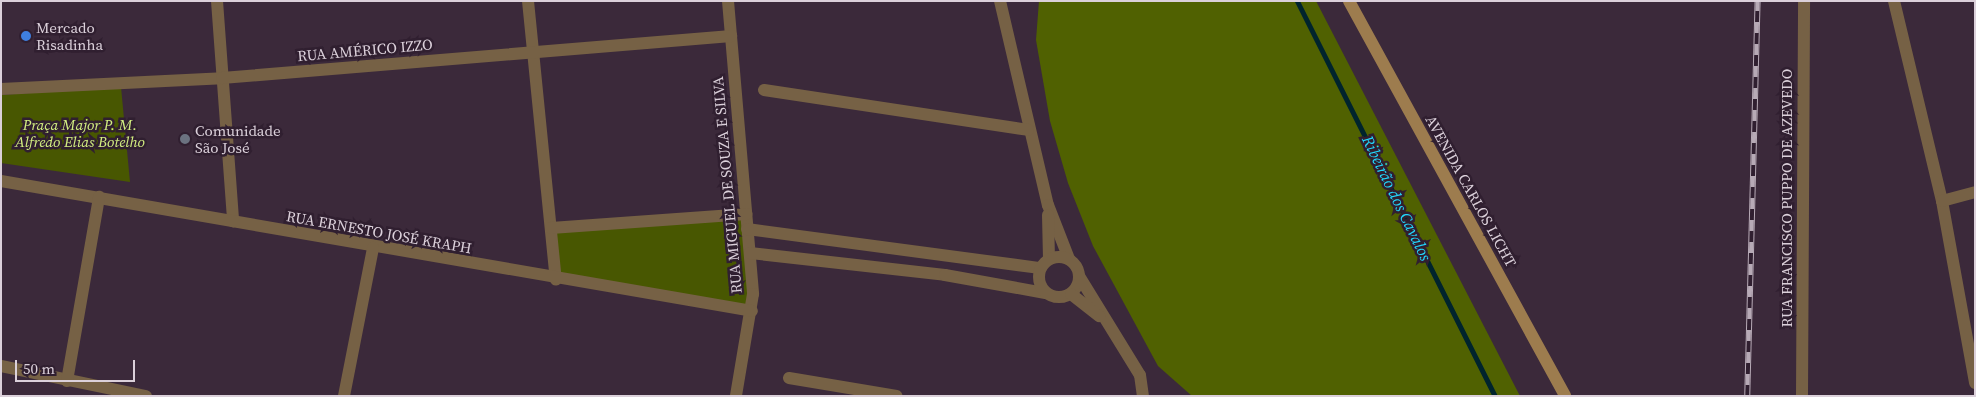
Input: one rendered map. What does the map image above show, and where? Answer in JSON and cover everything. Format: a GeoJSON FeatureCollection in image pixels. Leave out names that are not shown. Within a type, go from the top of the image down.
{"type":"FeatureCollection","features":[{"type":"Feature","properties":{"kind":"main road","name":"AVENIDA CARLOS LICHT"},"geometry":{"type":"LineString","coordinates":[[1349,1],[1565,396]]}},
{"type":"Feature","properties":{"kind":"street"},"geometry":{"type":"LineString","coordinates":[[217,1],[233,221]]}},
{"type":"Feature","properties":{"kind":"street"},"geometry":{"type":"LineString","coordinates":[[528,1],[556,280]]}},
{"type":"Feature","properties":{"kind":"street","name":"RUA MIGUEL DE SOUZA E SILVA"},"geometry":{"type":"LineString","coordinates":[[728,1],[750,253],[752,311],[736,396]]}},
{"type":"Feature","properties":{"kind":"street","name":"RUA FRANCISCO PUPPO DE AZEVEDO"},"geometry":{"type":"LineString","coordinates":[[1802,396],[1804,1]]}},
{"type":"Feature","properties":{"kind":"street"},"geometry":{"type":"LineString","coordinates":[[1894,1],[1942,201],[1975,382]]}},
{"type":"Feature","properties":{"kind":"street"},"geometry":{"type":"LineString","coordinates":[[997,2],[1048,205],[1069,259],[1104,321],[1140,375],[1142,396]]}},
{"type":"Feature","properties":{"kind":"street","name":"RUA AMÉRICO IZZO"},"geometry":{"type":"LineString","coordinates":[[1,89],[222,78],[731,36]]}},
{"type":"Feature","properties":{"kind":"street"},"geometry":{"type":"LineString","coordinates":[[764,90],[1028,130]]}},
{"type":"Feature","properties":{"kind":"street","name":"RUA ERNESTO JOSÉ KRAPH"},"geometry":{"type":"LineString","coordinates":[[1,181],[556,280],[752,311]]}},
{"type":"Feature","properties":{"kind":"street"},"geometry":{"type":"LineString","coordinates":[[1942,201],[1975,192]]}},
{"type":"Feature","properties":{"kind":"street"},"geometry":{"type":"LineString","coordinates":[[67,381],[99,198]]}},
{"type":"Feature","properties":{"kind":"street"},"geometry":{"type":"LineString","coordinates":[[1046,293],[1039,281],[1040,268],[1050,258],[1048,205]]}},
{"type":"Feature","properties":{"kind":"street"},"geometry":{"type":"LineString","coordinates":[[551,228],[746,214]]}},
{"type":"Feature","properties":{"kind":"street"},"geometry":{"type":"LineString","coordinates":[[747,229],[1040,268]]}},
{"type":"Feature","properties":{"kind":"street"},"geometry":{"type":"LineString","coordinates":[[344,396],[373,248]]}},
{"type":"Feature","properties":{"kind":"street"},"geometry":{"type":"LineString","coordinates":[[750,253],[945,275],[1046,293],[1058,298],[1071,294],[1079,276]]}},
{"type":"Feature","properties":{"kind":"street"},"geometry":{"type":"LineString","coordinates":[[1050,258],[1069,259]]}},
{"type":"Feature","properties":{"kind":"street"},"geometry":{"type":"LineString","coordinates":[[1071,294],[1104,321]]}},
{"type":"Feature","properties":{"kind":"street"},"geometry":{"type":"LineString","coordinates":[[1,366],[146,396]]}},
{"type":"Feature","properties":{"kind":"street"},"geometry":{"type":"LineString","coordinates":[[789,378],[896,396]]}},
{"type":"Feature","properties":{"kind":"green space"},"geometry":{"type":"Polygon","coordinates":[[[1039,1],[1316,1],[1520,396],[1192,396],[1158,366],[1093,246],[1068,183],[1050,121],[1036,40],[1039,1]]]}},
{"type":"Feature","properties":{"kind":"green space","name":"Praça Major P. M. Alfredo Elias Botelho"},"geometry":{"type":"Polygon","coordinates":[[[121,87],[130,182],[1,163],[1,95],[121,87]]]}},
{"type":"Feature","properties":{"kind":"green space"},"geometry":{"type":"Polygon","coordinates":[[[746,214],[752,311],[556,280],[551,228],[746,214]]]}},
{"type":"Feature","properties":{"kind":"waterway","name":"Ribeirão dos Cavalos"},"geometry":{"type":"LineString","coordinates":[[1297,1],[1495,396]]}},
{"type":"Feature","properties":{"kind":"railway"},"geometry":{"type":"LineString","coordinates":[[1747,396],[1757,1]]}},
{"type":"Feature","properties":{"kind":"place","name":"Mercado Risadinha"},"geometry":{"type":"Point","coordinates":[26,36]}},
{"type":"Feature","properties":{"kind":"place","name":"Comunidade São José"},"geometry":{"type":"Point","coordinates":[185,139]}}]}
